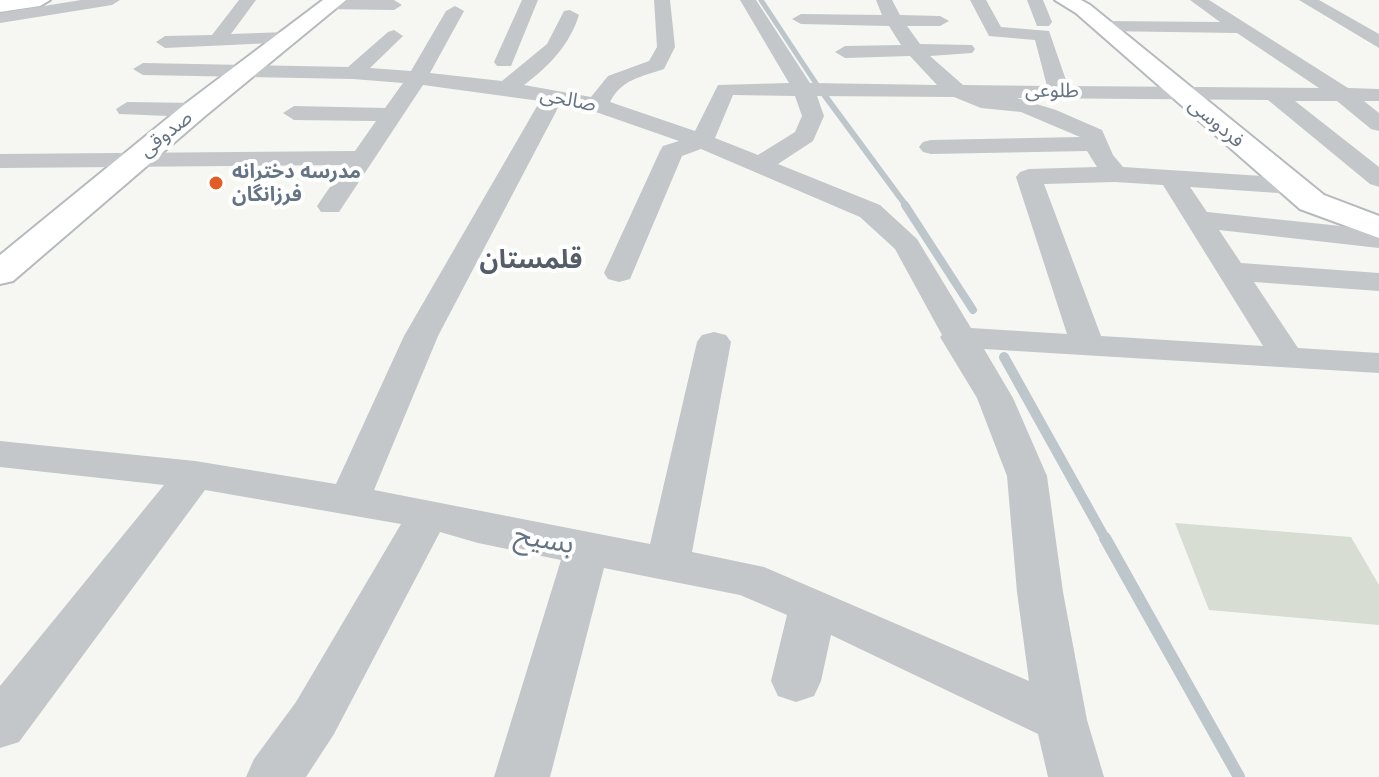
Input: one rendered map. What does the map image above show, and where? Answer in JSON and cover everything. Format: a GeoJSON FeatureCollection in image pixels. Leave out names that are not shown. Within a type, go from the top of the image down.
{"type":"FeatureCollection","features":[{"type":"Feature","properties":{"kind":"main road"},"geometry":{"type":"LineString","coordinates":[[0,6],[40,0]]}},
{"type":"Feature","properties":{"kind":"main road","name":"فردوسی"},"geometry":{"type":"LineString","coordinates":[[1083,9],[1312,202],[1379,228]]}},
{"type":"Feature","properties":{"kind":"main road","name":"صدوقی"},"geometry":{"type":"LineString","coordinates":[[0,273],[195,110],[317,19]]}},
{"type":"Feature","properties":{"kind":"street"},"geometry":{"type":"LineString","coordinates":[[0,18],[112,0]]}},
{"type":"Feature","properties":{"kind":"street"},"geometry":{"type":"LineString","coordinates":[[217,41],[248,0]]}},
{"type":"Feature","properties":{"kind":"street"},"geometry":{"type":"LineString","coordinates":[[504,62],[530,0]]}},
{"type":"Feature","properties":{"kind":"street"},"geometry":{"type":"LineString","coordinates":[[598,105],[608,82],[624,73],[657,65],[666,47],[662,0]]}},
{"type":"Feature","properties":{"kind":"street"},"geometry":{"type":"LineString","coordinates":[[748,0],[804,90],[813,116],[805,136],[758,166]]}},
{"type":"Feature","properties":{"kind":"street"},"geometry":{"type":"LineString","coordinates":[[884,0],[893,22],[916,51],[957,90],[981,102],[1015,104],[1043,112],[1094,135],[1101,156],[1115,174]]}},
{"type":"Feature","properties":{"kind":"street"},"geometry":{"type":"LineString","coordinates":[[978,0],[995,32],[1043,35],[1059,91]]}},
{"type":"Feature","properties":{"kind":"street"},"geometry":{"type":"LineString","coordinates":[[1035,0],[1043,22]]}},
{"type":"Feature","properties":{"kind":"street"},"geometry":{"type":"LineString","coordinates":[[1198,0],[1342,94],[1379,124]]}},
{"type":"Feature","properties":{"kind":"street"},"geometry":{"type":"LineString","coordinates":[[1307,0],[1379,42]]}},
{"type":"Feature","properties":{"kind":"street"},"geometry":{"type":"LineString","coordinates":[[165,42],[217,41],[394,5]]}},
{"type":"Feature","properties":{"kind":"street"},"geometry":{"type":"LineString","coordinates":[[1083,9],[1240,28]]}},
{"type":"Feature","properties":{"kind":"street"},"geometry":{"type":"LineString","coordinates":[[330,206],[417,78],[455,11]]}},
{"type":"Feature","properties":{"kind":"street"},"geometry":{"type":"LineString","coordinates":[[506,88],[546,60],[566,32],[570,15]]}},
{"type":"Feature","properties":{"kind":"street"},"geometry":{"type":"LineString","coordinates":[[801,19],[940,21]]}},
{"type":"Feature","properties":{"kind":"street"},"geometry":{"type":"LineString","coordinates":[[353,73],[394,36]]}},
{"type":"Feature","properties":{"kind":"street"},"geometry":{"type":"LineString","coordinates":[[845,52],[965,49]]}},
{"type":"Feature","properties":{"kind":"street","name":"صالحی"},"geometry":{"type":"LineString","coordinates":[[143,69],[353,73],[417,78],[506,88],[598,105],[702,141],[870,211],[907,245],[957,337]]}},
{"type":"Feature","properties":{"kind":"street","name":"طلوعی"},"geometry":{"type":"LineString","coordinates":[[702,141],[725,89],[1379,95]]}},
{"type":"Feature","properties":{"kind":"street"},"geometry":{"type":"LineString","coordinates":[[1207,116],[1227,106],[1273,94],[1379,179]]}},
{"type":"Feature","properties":{"kind":"street"},"geometry":{"type":"LineString","coordinates":[[349,501],[421,336],[553,97]]}},
{"type":"Feature","properties":{"kind":"street"},"geometry":{"type":"LineString","coordinates":[[127,109],[195,110]]}},
{"type":"Feature","properties":{"kind":"street"},"geometry":{"type":"LineString","coordinates":[[294,113],[391,115]]}},
{"type":"Feature","properties":{"kind":"street"},"geometry":{"type":"LineString","coordinates":[[619,273],[672,151],[702,141]]}},
{"type":"Feature","properties":{"kind":"street"},"geometry":{"type":"LineString","coordinates":[[931,147],[1097,144]]}},
{"type":"Feature","properties":{"kind":"street"},"geometry":{"type":"LineString","coordinates":[[0,161],[362,158]]}},
{"type":"Feature","properties":{"kind":"street"},"geometry":{"type":"LineString","coordinates":[[1087,344],[1029,177],[1115,174],[1293,186]]}},
{"type":"Feature","properties":{"kind":"street"},"geometry":{"type":"LineString","coordinates":[[1172,179],[1288,358]]}},
{"type":"Feature","properties":{"kind":"street"},"geometry":{"type":"LineString","coordinates":[[1198,219],[1379,239]]}},
{"type":"Feature","properties":{"kind":"street"},"geometry":{"type":"LineString","coordinates":[[1232,271],[1379,282]]}},
{"type":"Feature","properties":{"kind":"street"},"geometry":{"type":"LineString","coordinates":[[957,337],[1379,363]]}},
{"type":"Feature","properties":{"kind":"street"},"geometry":{"type":"LineString","coordinates":[[957,337],[995,398],[1027,476],[1040,592],[1061,720],[1076,777]]}},
{"type":"Feature","properties":{"kind":"street"},"geometry":{"type":"LineString","coordinates":[[668,563],[714,342]]}},
{"type":"Feature","properties":{"kind":"street","name":"بسیح"},"geometry":{"type":"LineString","coordinates":[[0,454],[195,475],[428,514],[478,528],[748,579],[1061,720]]}},
{"type":"Feature","properties":{"kind":"street"},"geometry":{"type":"LineString","coordinates":[[0,725],[195,475]]}},
{"type":"Feature","properties":{"kind":"street"},"geometry":{"type":"LineString","coordinates":[[274,777],[315,718],[428,514]]}},
{"type":"Feature","properties":{"kind":"street"},"geometry":{"type":"LineString","coordinates":[[522,777],[587,547]]}},
{"type":"Feature","properties":{"kind":"street"},"geometry":{"type":"LineString","coordinates":[[796,681],[813,606]]}},
{"type":"Feature","properties":{"kind":"shaded area"},"geometry":{"type":"Polygon","coordinates":[[[1175,523],[1351,537],[1379,585],[1379,625],[1209,610],[1175,523]]]}},
{"type":"Feature","properties":{"kind":"waterway"},"geometry":{"type":"LineString","coordinates":[[761,0],[821,91]]}},
{"type":"Feature","properties":{"kind":"waterway"},"geometry":{"type":"LineString","coordinates":[[820,89],[907,207]]}},
{"type":"Feature","properties":{"kind":"waterway"},"geometry":{"type":"LineString","coordinates":[[905,205],[973,310]]}},
{"type":"Feature","properties":{"kind":"waterway"},"geometry":{"type":"LineString","coordinates":[[1004,357],[1106,540]]}},
{"type":"Feature","properties":{"kind":"waterway"},"geometry":{"type":"LineString","coordinates":[[1105,538],[1239,777]]}},
{"type":"Feature","properties":{"kind":"place","name":"مدرسه دخترانه فرزانگان"},"geometry":{"type":"Point","coordinates":[216,183]}},
{"type":"Feature","properties":{"kind":"district","name":"قلمستان"},"geometry":{"type":"Point","coordinates":[531,260]}}]}
